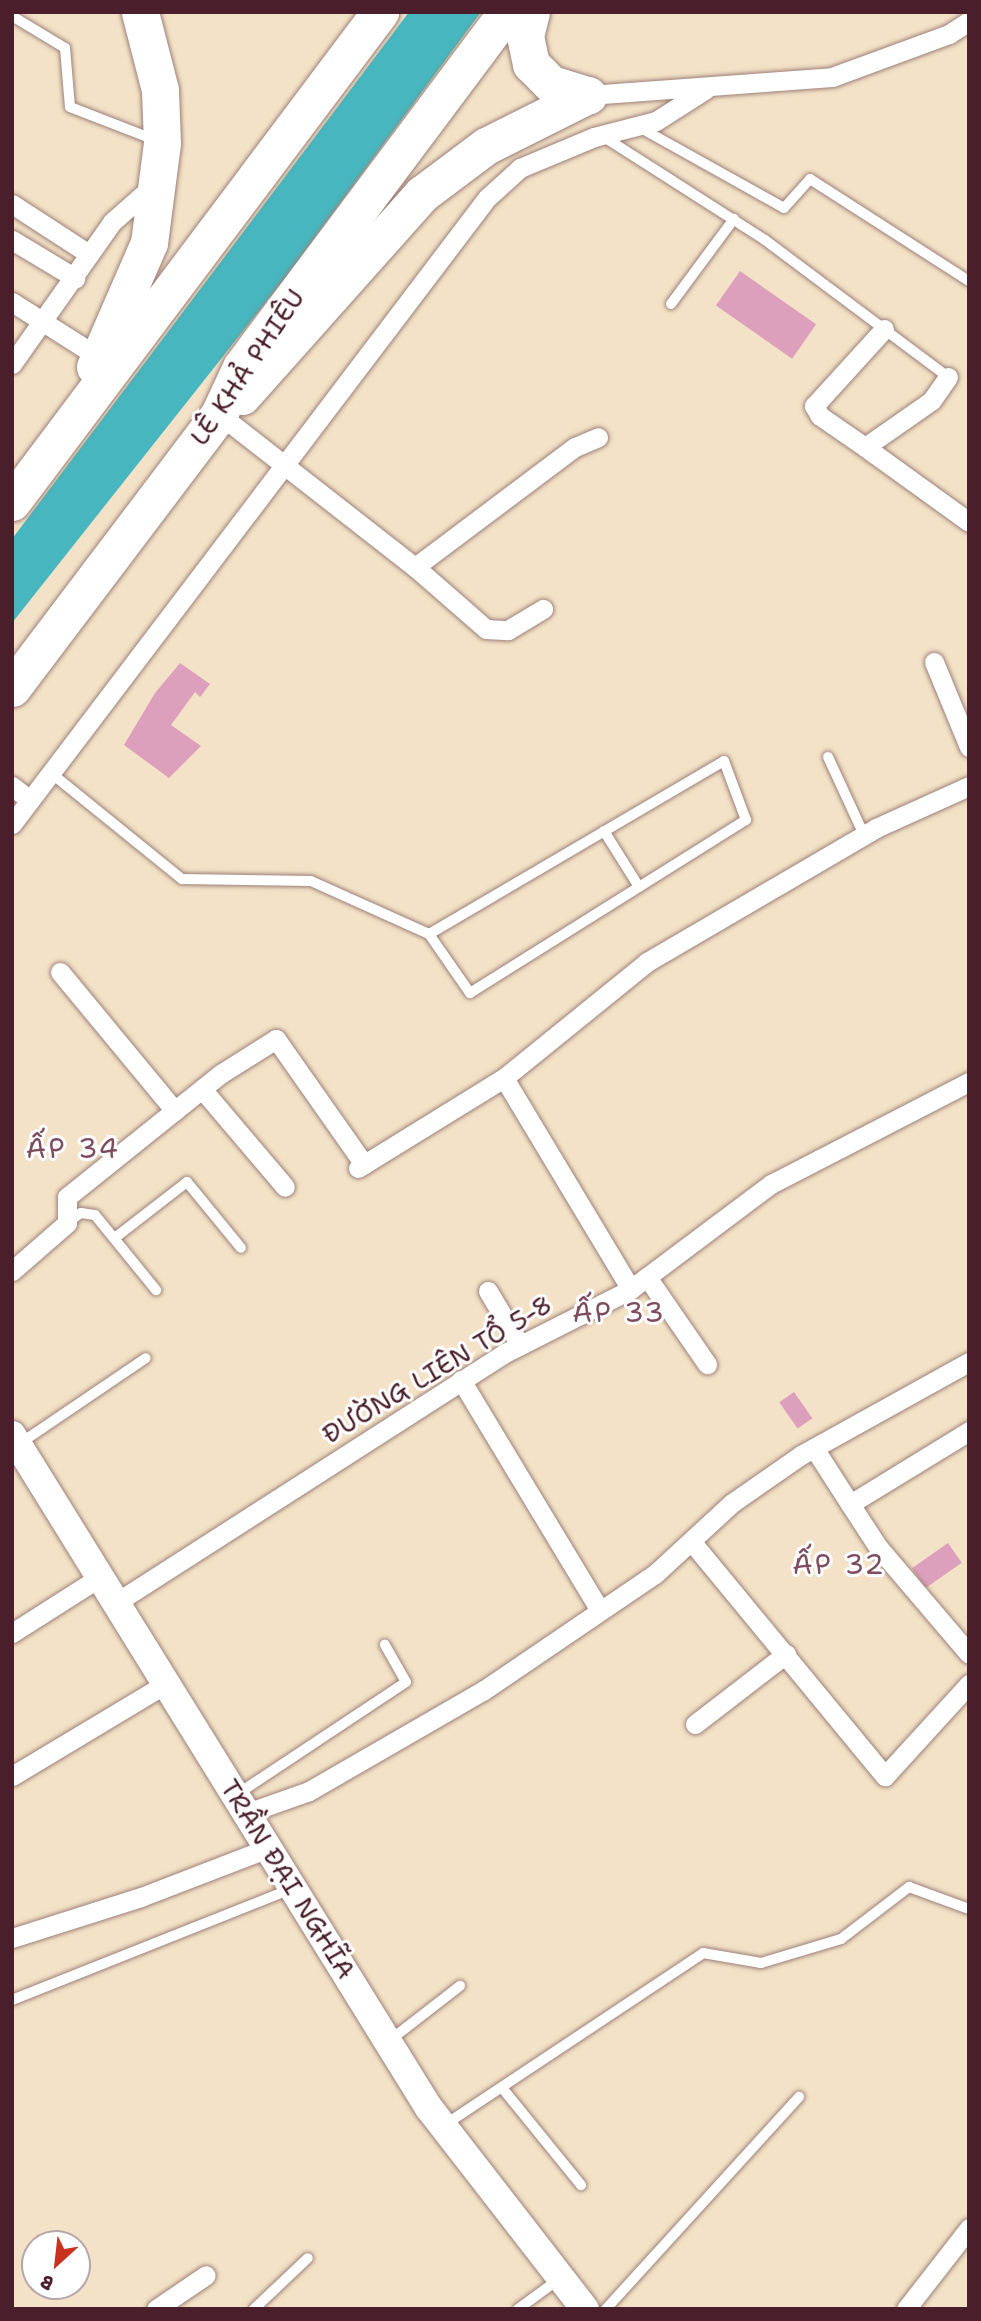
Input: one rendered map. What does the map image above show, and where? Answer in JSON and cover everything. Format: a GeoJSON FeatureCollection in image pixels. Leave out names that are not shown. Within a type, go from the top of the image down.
{"type":"FeatureCollection","features":[{"type":"Feature","properties":{"kind":"highway"},"geometry":{"type":"LineString","coordinates":[[63,435],[100,358],[149,243],[162,143],[160,90],[140,12]]}},
{"type":"Feature","properties":{"kind":"highway"},"geometry":{"type":"LineString","coordinates":[[12,502],[380,12]]}},
{"type":"Feature","properties":{"kind":"highway","name":"LÊ KHẢ PHIÊU"},"geometry":{"type":"LineString","coordinates":[[12,688],[219,414],[240,367],[508,12]]}},
{"type":"Feature","properties":{"kind":"highway"},"geometry":{"type":"LineString","coordinates":[[531,12],[525,36],[531,64],[551,84],[588,95]]}},
{"type":"Feature","properties":{"kind":"highway"},"geometry":{"type":"LineString","coordinates":[[219,414],[258,383],[422,194],[486,146],[588,95]]}},
{"type":"Feature","properties":{"kind":"main road","name":"TRẦN ĐẠI NGHĨA"},"geometry":{"type":"LineString","coordinates":[[18,1452],[117,1602],[388,2042],[443,2126],[586,2309]]}},
{"type":"Feature","properties":{"kind":"street"},"geometry":{"type":"LineString","coordinates":[[588,95],[706,89],[832,77],[949,34],[969,21]]}},
{"type":"Feature","properties":{"kind":"street"},"geometry":{"type":"LineString","coordinates":[[12,824],[496,189],[520,168],[602,135],[656,121],[706,89]]}},
{"type":"Feature","properties":{"kind":"street"},"geometry":{"type":"LineString","coordinates":[[12,363],[44,324],[112,222],[157,183]]}},
{"type":"Feature","properties":{"kind":"street"},"geometry":{"type":"LineString","coordinates":[[12,204],[89,254]]}},
{"type":"Feature","properties":{"kind":"street"},"geometry":{"type":"LineString","coordinates":[[12,240],[75,278]]}},
{"type":"Feature","properties":{"kind":"street"},"geometry":{"type":"LineString","coordinates":[[12,302],[100,358]]}},
{"type":"Feature","properties":{"kind":"street"},"geometry":{"type":"LineString","coordinates":[[884,329],[814,406],[820,416],[969,522]]}},
{"type":"Feature","properties":{"kind":"street"},"geometry":{"type":"LineString","coordinates":[[865,447],[931,401],[948,377]]}},
{"type":"Feature","properties":{"kind":"street"},"geometry":{"type":"LineString","coordinates":[[219,414],[415,567],[486,629],[508,630],[543,609]]}},
{"type":"Feature","properties":{"kind":"street"},"geometry":{"type":"LineString","coordinates":[[415,567],[575,447],[598,437]]}},
{"type":"Feature","properties":{"kind":"street"},"geometry":{"type":"LineString","coordinates":[[934,662],[969,747]]}},
{"type":"Feature","properties":{"kind":"street"},"geometry":{"type":"LineString","coordinates":[[12,786],[30,800]]}},
{"type":"Feature","properties":{"kind":"street"},"geometry":{"type":"LineString","coordinates":[[12,1271],[67,1223],[67,1197],[202,1089],[276,1039],[361,1166],[504,1078],[647,962],[864,835],[969,786]]}},
{"type":"Feature","properties":{"kind":"street"},"geometry":{"type":"LineString","coordinates":[[60,972],[175,1111]]}},
{"type":"Feature","properties":{"kind":"street"},"geometry":{"type":"LineString","coordinates":[[504,1078],[639,1283],[707,1364]]}},
{"type":"Feature","properties":{"kind":"street","name":"ĐƯỜNG LIÊN TỔ 5-8"},"geometry":{"type":"LineString","coordinates":[[117,1602],[461,1380],[520,1345],[639,1283],[771,1184],[969,1082]]}},
{"type":"Feature","properties":{"kind":"street"},"geometry":{"type":"LineString","coordinates":[[202,1089],[285,1187]]}},
{"type":"Feature","properties":{"kind":"street"},"geometry":{"type":"LineString","coordinates":[[488,1291],[520,1345]]}},
{"type":"Feature","properties":{"kind":"street"},"geometry":{"type":"LineString","coordinates":[[242,1804],[309,1791],[484,1690],[655,1574],[732,1503],[814,1448],[969,1363]]}},
{"type":"Feature","properties":{"kind":"street"},"geometry":{"type":"LineString","coordinates":[[461,1380],[600,1610]]}},
{"type":"Feature","properties":{"kind":"street"},"geometry":{"type":"LineString","coordinates":[[850,1504],[969,1431]]}},
{"type":"Feature","properties":{"kind":"street"},"geometry":{"type":"LineString","coordinates":[[814,1448],[878,1547],[969,1654]]}},
{"type":"Feature","properties":{"kind":"street"},"geometry":{"type":"LineString","coordinates":[[691,1541],[885,1776],[969,1684]]}},
{"type":"Feature","properties":{"kind":"street"},"geometry":{"type":"LineString","coordinates":[[12,1633],[100,1577]]}},
{"type":"Feature","properties":{"kind":"street"},"geometry":{"type":"LineString","coordinates":[[695,1724],[786,1654]]}},
{"type":"Feature","properties":{"kind":"street"},"geometry":{"type":"LineString","coordinates":[[12,1776],[167,1683]]}},
{"type":"Feature","properties":{"kind":"street"},"geometry":{"type":"LineString","coordinates":[[12,1938],[142,1897],[268,1848]]}},
{"type":"Feature","properties":{"kind":"street"},"geometry":{"type":"LineString","coordinates":[[906,2309],[969,2228]]}},
{"type":"Feature","properties":{"kind":"street"},"geometry":{"type":"LineString","coordinates":[[156,2309],[206,2275]]}},
{"type":"Feature","properties":{"kind":"lane"},"geometry":{"type":"LineString","coordinates":[[12,16],[65,48],[70,107],[162,143]]}},
{"type":"Feature","properties":{"kind":"lane"},"geometry":{"type":"LineString","coordinates":[[638,127],[784,208],[810,178],[969,281]]}},
{"type":"Feature","properties":{"kind":"lane"},"geometry":{"type":"LineString","coordinates":[[602,135],[734,219],[948,377]]}},
{"type":"Feature","properties":{"kind":"lane"},"geometry":{"type":"LineString","coordinates":[[671,304],[734,219]]}},
{"type":"Feature","properties":{"kind":"lane"},"geometry":{"type":"LineString","coordinates":[[828,757],[864,835]]}},
{"type":"Feature","properties":{"kind":"lane"},"geometry":{"type":"LineString","coordinates":[[51,773],[182,879],[311,881],[429,934],[470,993],[746,820],[723,761],[429,934]]}},
{"type":"Feature","properties":{"kind":"lane"},"geometry":{"type":"LineString","coordinates":[[604,831],[639,887]]}},
{"type":"Feature","properties":{"kind":"lane"},"geometry":{"type":"LineString","coordinates":[[116,1237],[187,1182],[241,1248]]}},
{"type":"Feature","properties":{"kind":"lane"},"geometry":{"type":"LineString","coordinates":[[67,1223],[91,1213],[116,1237],[156,1290]]}},
{"type":"Feature","properties":{"kind":"lane"},"geometry":{"type":"LineString","coordinates":[[18,1452],[146,1358]]}},
{"type":"Feature","properties":{"kind":"lane"},"geometry":{"type":"LineString","coordinates":[[242,1804],[406,1682],[385,1645]]}},
{"type":"Feature","properties":{"kind":"lane"},"geometry":{"type":"LineString","coordinates":[[443,2126],[503,2089],[703,1953],[761,1963],[841,1939],[909,1887],[969,1909]]}},
{"type":"Feature","properties":{"kind":"lane"},"geometry":{"type":"LineString","coordinates":[[12,2000],[293,1888]]}},
{"type":"Feature","properties":{"kind":"lane"},"geometry":{"type":"LineString","coordinates":[[388,2042],[460,1986]]}},
{"type":"Feature","properties":{"kind":"lane"},"geometry":{"type":"LineString","coordinates":[[503,2089],[581,2185]]}},
{"type":"Feature","properties":{"kind":"lane"},"geometry":{"type":"LineString","coordinates":[[606,2309],[799,2097]]}},
{"type":"Feature","properties":{"kind":"lane"},"geometry":{"type":"LineString","coordinates":[[254,2309],[308,2258]]}},
{"type":"Feature","properties":{"kind":"lane"},"geometry":{"type":"LineString","coordinates":[[518,2309],[560,2279]]}},
{"type":"Feature","properties":{"kind":"water"},"geometry":{"type":"Polygon","coordinates":[[[409,12],[481,12],[285,278],[12,623],[12,539],[409,12]]]}},
{"type":"Feature","properties":{"kind":"building"},"geometry":{"type":"Polygon","coordinates":[[[740,271],[816,324],[792,359],[716,305],[740,271]]]}},
{"type":"Feature","properties":{"kind":"building"},"geometry":{"type":"Polygon","coordinates":[[[180,663],[210,684],[200,697],[195,692],[171,725],[201,746],[169,778],[124,745],[155,693],[180,663]]]}},
{"type":"Feature","properties":{"kind":"building"},"geometry":{"type":"Polygon","coordinates":[[[794,1392],[812,1418],[798,1429],[779,1402],[794,1392]]]}},
{"type":"Feature","properties":{"kind":"building"},"geometry":{"type":"Polygon","coordinates":[[[948,1543],[962,1563],[926,1588],[912,1568],[948,1543]]]}},
{"type":"Feature","properties":{"kind":"district","name":"ẤP 34"},"geometry":{"type":"Point","coordinates":[73,1148]}},
{"type":"Feature","properties":{"kind":"district","name":"ẤP 33"},"geometry":{"type":"Point","coordinates":[619,1312]}},
{"type":"Feature","properties":{"kind":"district","name":"ẤP 32"},"geometry":{"type":"Point","coordinates":[839,1564]}}]}
